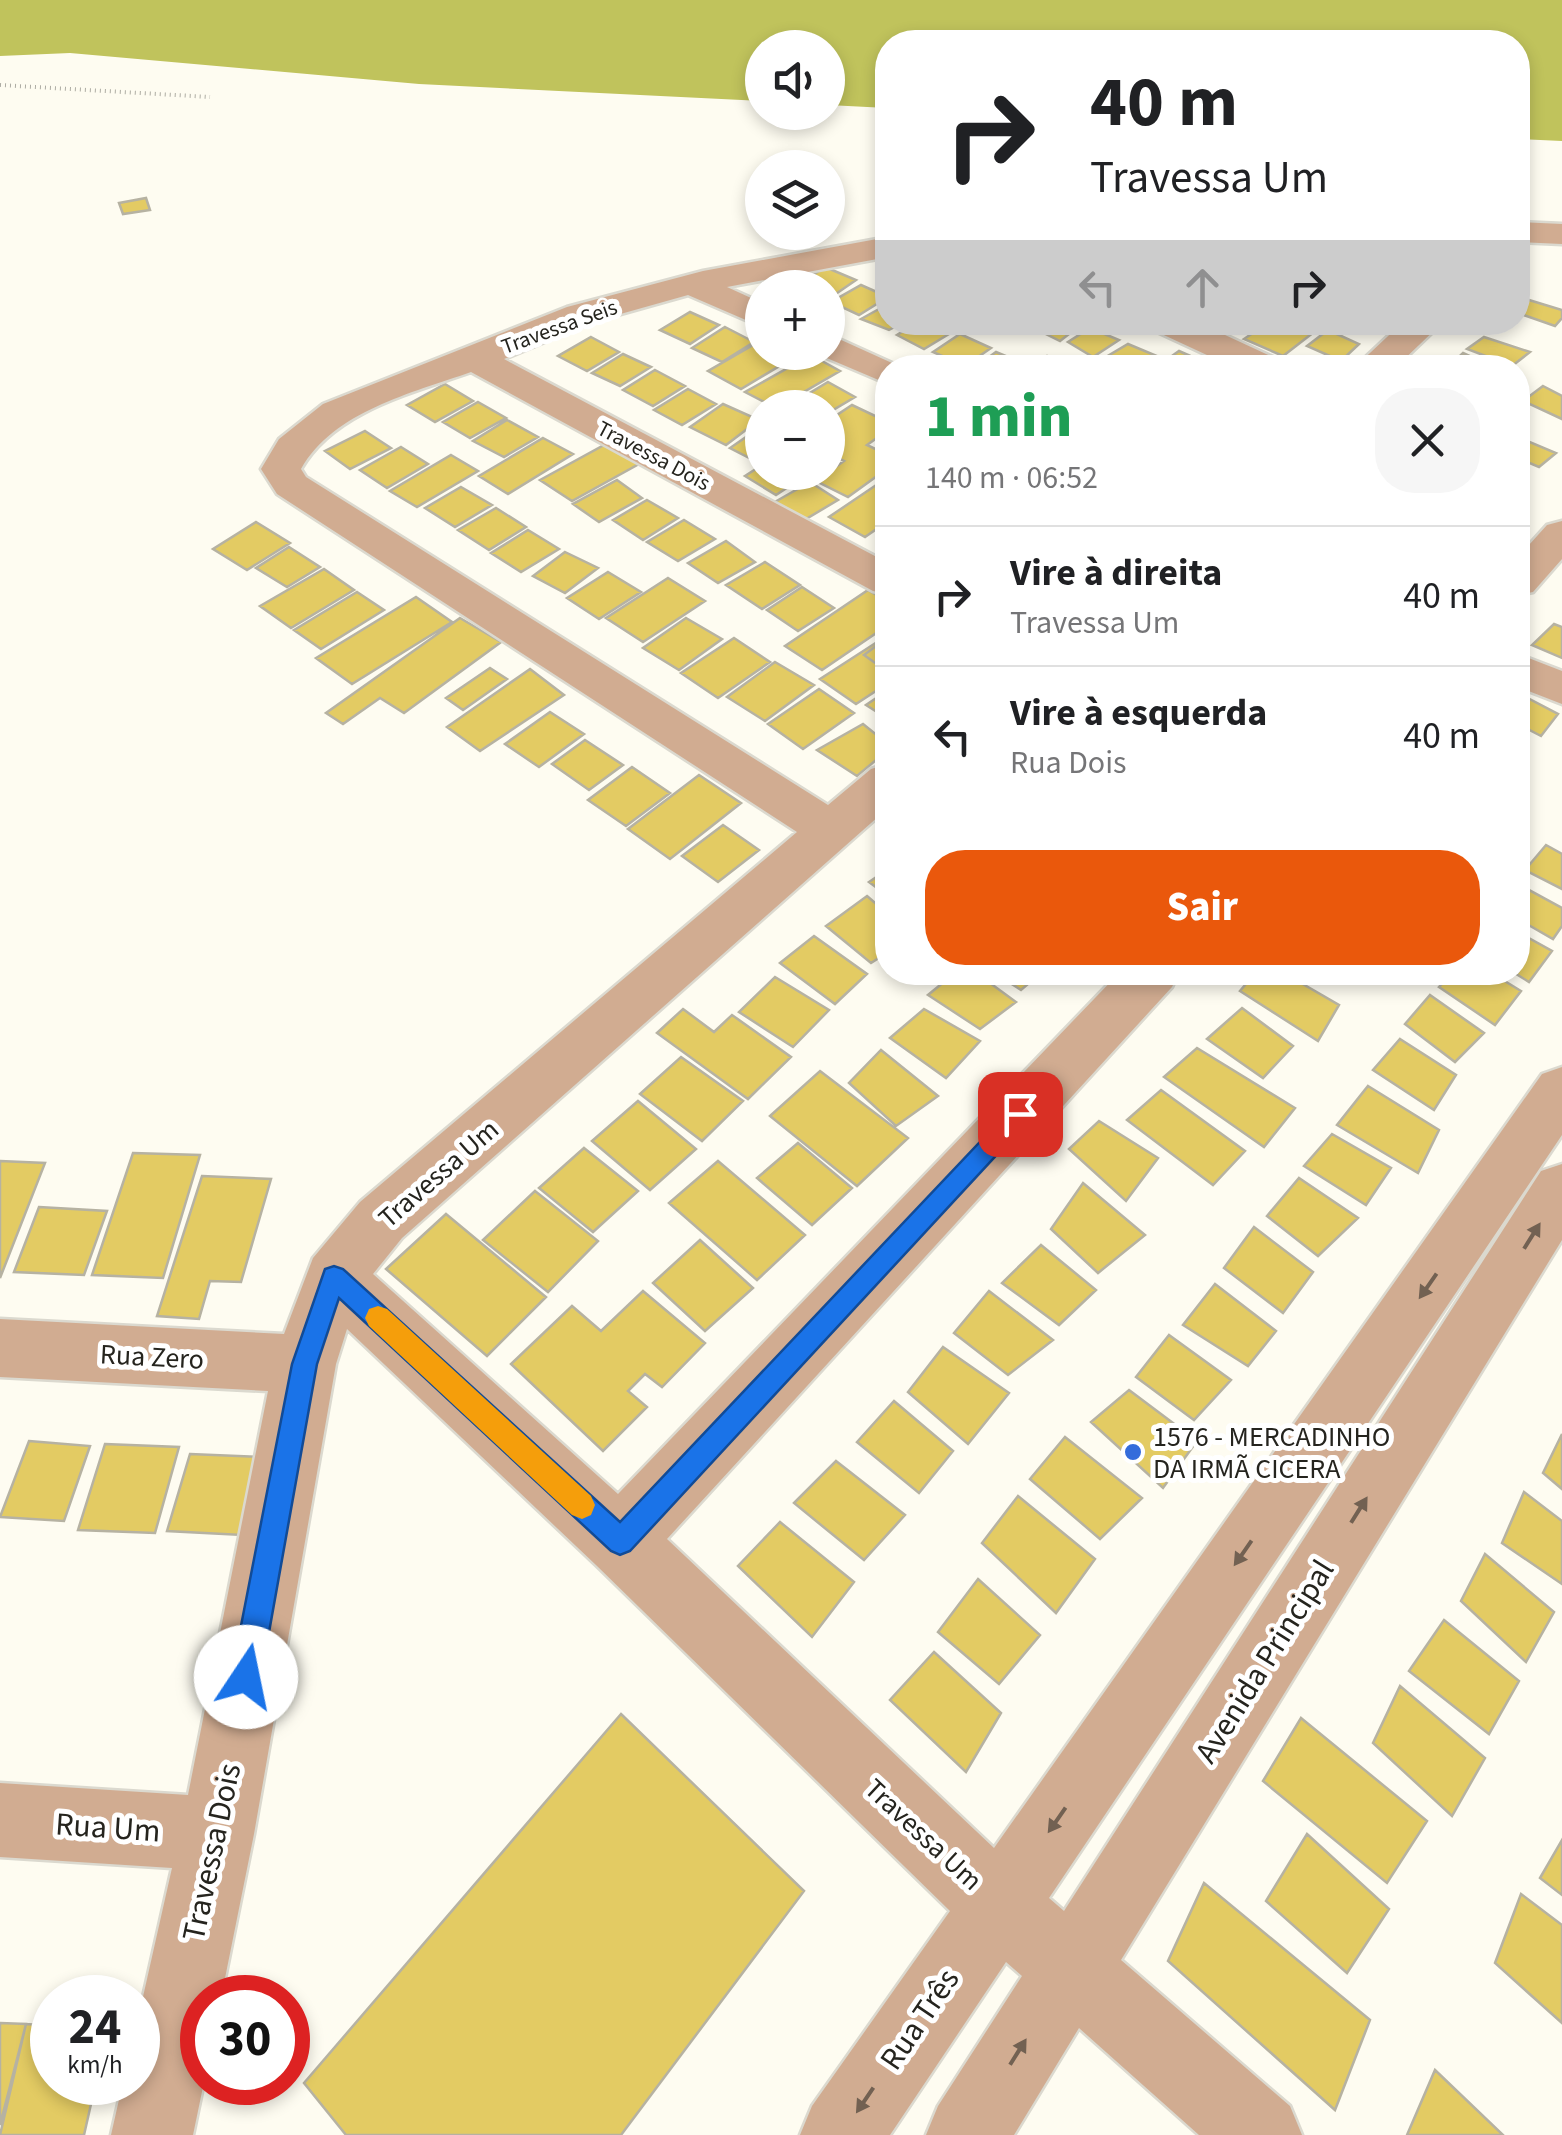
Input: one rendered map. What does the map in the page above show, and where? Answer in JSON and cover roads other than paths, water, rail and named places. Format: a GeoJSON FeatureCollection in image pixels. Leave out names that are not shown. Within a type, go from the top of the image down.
{"type":"FeatureCollection","features":[{"type":"Feature","properties":{"kind":"street","name":"Travessa Seis"},"geometry":{"type":"LineString","coordinates":[[830,830],[290,484],[281,469],[287,452],[304,435],[398,384],[594,310],[875,250]]}},
{"type":"Feature","properties":{"kind":"street"},"geometry":{"type":"LineString","coordinates":[[697,286],[745,308]]}},
{"type":"Feature","properties":{"kind":"street"},"geometry":{"type":"LineString","coordinates":[[1194,335],[1238,355]]}},
{"type":"Feature","properties":{"kind":"street"},"geometry":{"type":"LineString","coordinates":[[1387,355],[1411,335]]}},
{"type":"Feature","properties":{"kind":"street"},"geometry":{"type":"LineString","coordinates":[[845,353],[875,367]]}},
{"type":"Feature","properties":{"kind":"street","name":"Travessa Dois"},"geometry":{"type":"LineString","coordinates":[[474,358],[875,574]]}},
{"type":"Feature","properties":{"kind":"street"},"geometry":{"type":"LineString","coordinates":[[1530,569],[1562,534]]}},
{"type":"Feature","properties":{"kind":"street"},"geometry":{"type":"LineString","coordinates":[[1530,675],[1562,689]]}},
{"type":"Feature","properties":{"kind":"street","name":"Travessa Um"},"geometry":{"type":"LineString","coordinates":[[875,792],[380,1220],[334,1277],[620,1541],[1070,1969]]}},
{"type":"Feature","properties":{"kind":"street"},"geometry":{"type":"LineString","coordinates":[[620,1541],[1141,985]]}},
{"type":"Feature","properties":{"kind":"street"},"geometry":{"type":"LineString","coordinates":[[998,1904],[1562,1090]]}},
{"type":"Feature","properties":{"kind":"street","name":"Avenida Principal"},"geometry":{"type":"LineString","coordinates":[[966,2135],[1562,1188]]}},
{"type":"Feature","properties":{"kind":"street","name":"Travessa Dois"},"geometry":{"type":"LineString","coordinates":[[152,2135],[216,1834],[304,1364],[334,1277]]}},
{"type":"Feature","properties":{"kind":"street","name":"Rua Zero"},"geometry":{"type":"LineString","coordinates":[[0,1348],[304,1364]]}},
{"type":"Feature","properties":{"kind":"street","name":"Rua Um"},"geometry":{"type":"LineString","coordinates":[[0,1820],[216,1834]]}},
{"type":"Feature","properties":{"kind":"street","name":"Rua Três"},"geometry":{"type":"LineString","coordinates":[[841,2135],[998,1904]]}},
{"type":"Feature","properties":{"kind":"street"},"geometry":{"type":"LineString","coordinates":[[1070,1969],[1261,2135]]}},
{"type":"Feature","properties":{"kind":"place","name":"1576 - MERCADINHO DA IRMÃ CICERA"},"geometry":{"type":"Point","coordinates":[1133,1452]}}]}
